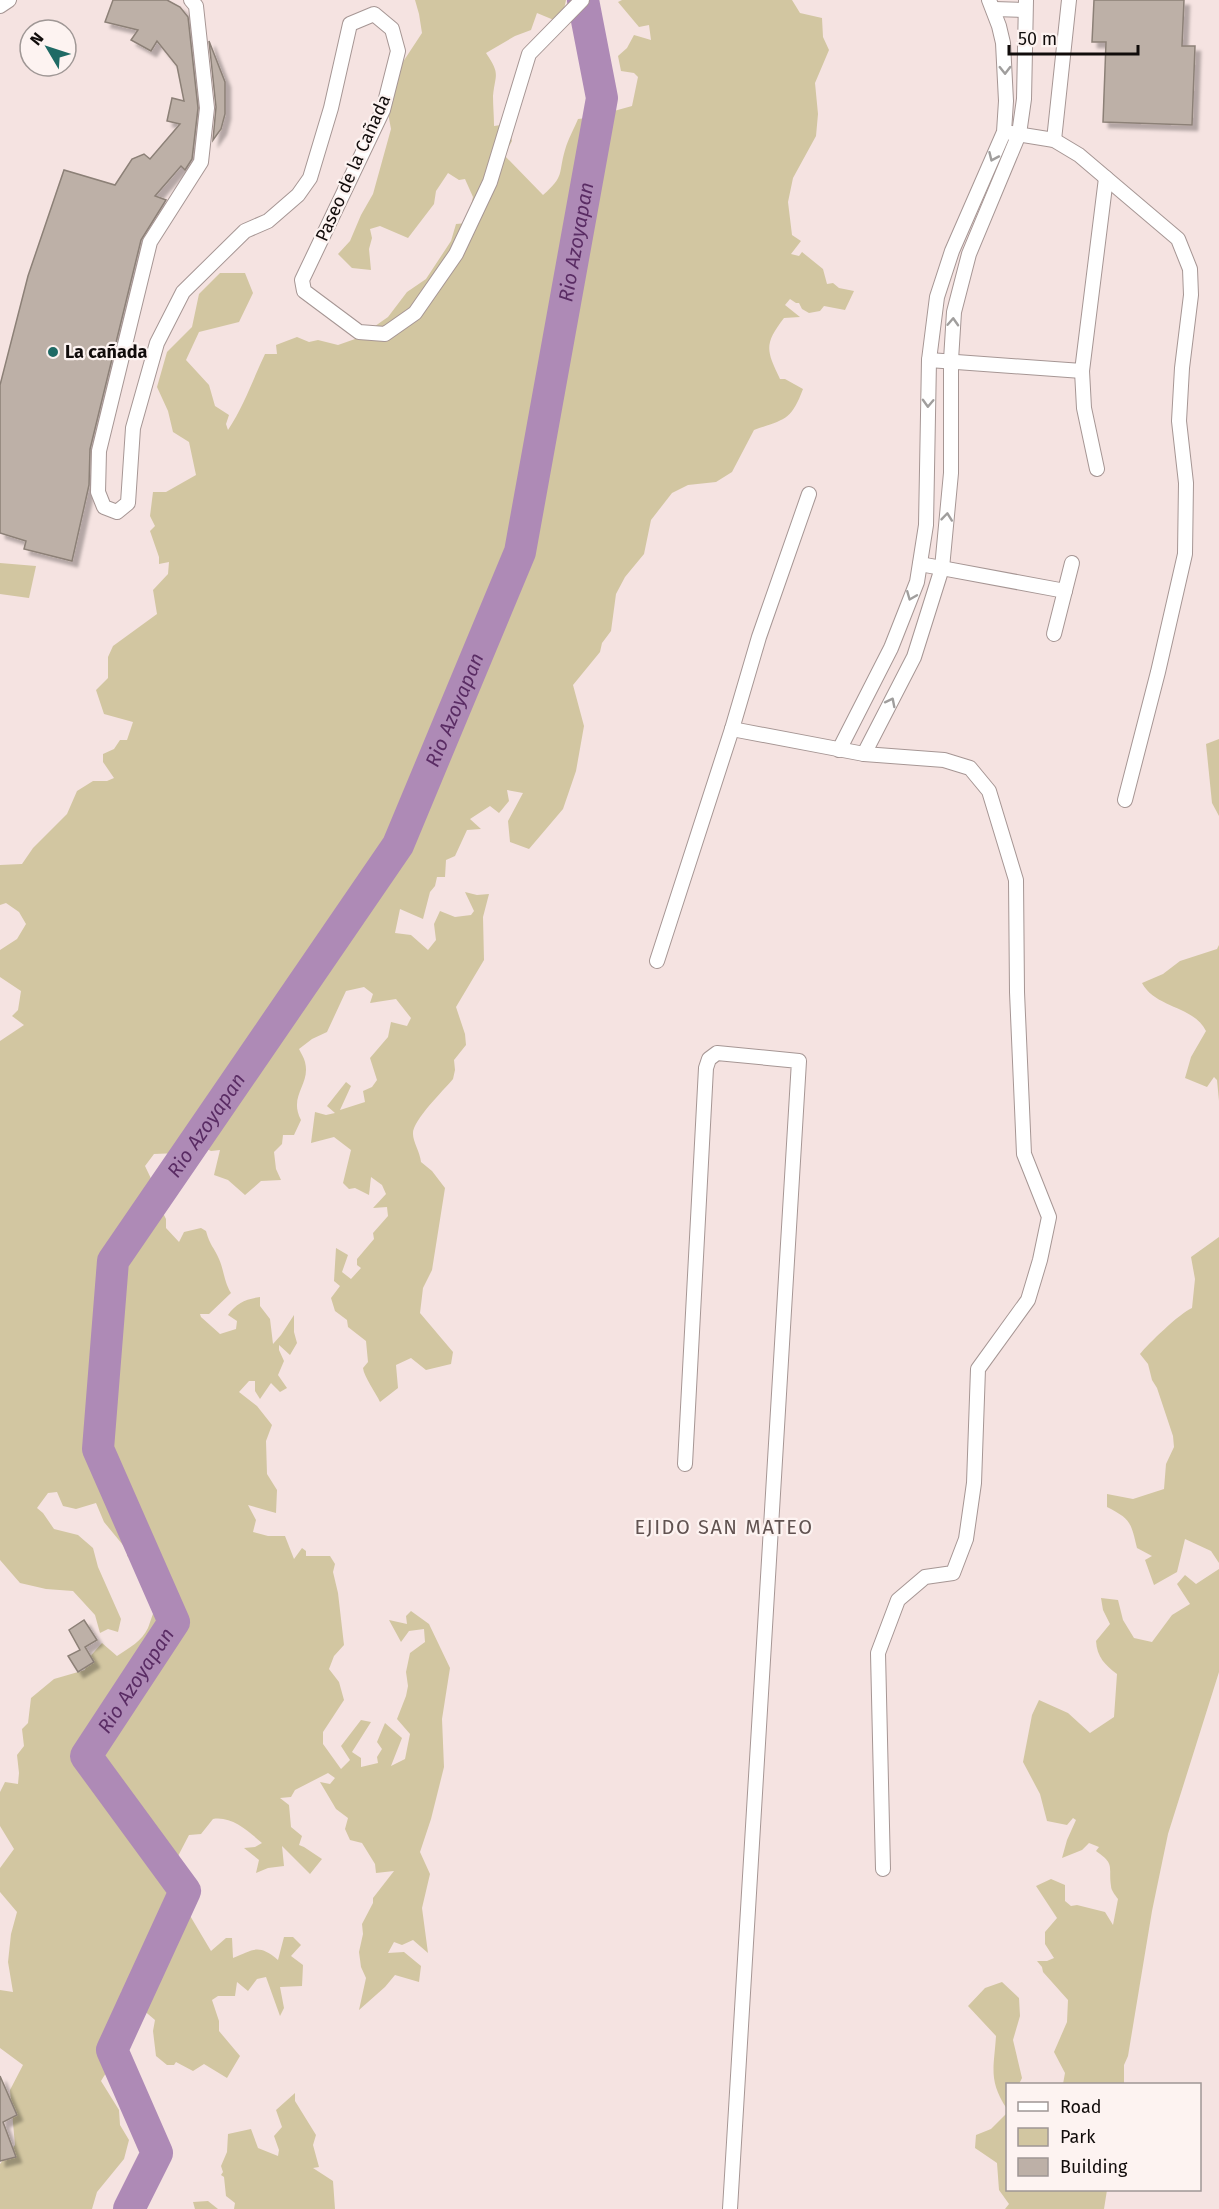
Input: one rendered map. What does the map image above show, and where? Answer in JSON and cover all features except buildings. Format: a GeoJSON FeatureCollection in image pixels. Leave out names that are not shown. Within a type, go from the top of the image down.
{"type":"FeatureCollection","features":[{"type":"Feature","properties":{"kind":"street"},"geometry":{"type":"LineString","coordinates":[[0,6],[9,0]]}},
{"type":"Feature","properties":{"kind":"street","name":"Paseo de la Cañada"},"geometry":{"type":"LineString","coordinates":[[190,0],[195,6],[207,108],[201,162],[150,242],[99,451],[98,492],[104,507],[117,512],[128,502],[133,428],[157,343],[183,292],[245,231],[268,221],[298,195],[310,178],[331,108],[350,24],[374,14],[392,29],[398,51],[383,110],[302,280],[304,291],[342,321],[359,332],[385,334],[415,313],[456,254],[490,182],[529,54],[582,0]]}},
{"type":"Feature","properties":{"kind":"street"},"geometry":{"type":"LineString","coordinates":[[1054,140],[1069,0]]}},
{"type":"Feature","properties":{"kind":"street"},"geometry":{"type":"LineString","coordinates":[[839,750],[891,648],[917,582],[926,525],[929,360],[937,297],[952,251],[1004,132],[1005,61],[1003,43],[991,4],[1026,5],[1024,99],[1018,134],[969,254],[954,312],[951,360],[951,473],[942,568],[914,657],[864,754]]}},
{"type":"Feature","properties":{"kind":"street"},"geometry":{"type":"LineString","coordinates":[[1004,132],[1054,140],[1079,155],[1178,239],[1187,258],[1191,282],[1179,421],[1186,483],[1185,554],[1125,800]]}},
{"type":"Feature","properties":{"kind":"street"},"geometry":{"type":"LineString","coordinates":[[1097,469],[1084,408],[1082,371],[1106,178]]}},
{"type":"Feature","properties":{"kind":"street"},"geometry":{"type":"LineString","coordinates":[[929,360],[1082,371]]}},
{"type":"Feature","properties":{"kind":"street"},"geometry":{"type":"LineString","coordinates":[[657,961],[732,729],[759,637],[809,494]]}},
{"type":"Feature","properties":{"kind":"street"},"geometry":{"type":"LineString","coordinates":[[1054,634],[1072,563]]}},
{"type":"Feature","properties":{"kind":"street"},"geometry":{"type":"LineString","coordinates":[[920,564],[1065,591]]}},
{"type":"Feature","properties":{"kind":"street"},"geometry":{"type":"LineString","coordinates":[[732,729],[864,754],[944,760],[970,768],[989,792],[1016,880],[1017,992],[1024,1154],[1049,1217],[1040,1260],[1028,1300],[978,1369],[974,1483],[966,1539],[953,1573],[925,1577],[898,1600],[878,1653],[883,1869]]}},
{"type":"Feature","properties":{"kind":"street"},"geometry":{"type":"LineString","coordinates":[[686,1464],[706,1068],[709,1059],[717,1053],[798,1061],[730,2209]]}},
{"type":"Feature","properties":{"kind":"green space"},"geometry":{"type":"Polygon","coordinates":[[[415,0],[566,0],[561,23],[537,13],[531,30],[515,36],[486,53],[496,74],[493,96],[494,126],[508,124],[512,141],[504,155],[543,195],[558,179],[566,146],[578,119],[603,116],[632,106],[638,77],[634,73],[621,71],[618,56],[627,48],[634,35],[651,40],[649,25],[639,27],[618,2],[622,0],[792,0],[800,13],[822,18],[823,37],[829,50],[815,83],[818,114],[816,136],[793,178],[788,202],[792,235],[801,241],[791,254],[799,256],[802,252],[823,269],[827,284],[833,283],[839,288],[854,291],[845,310],[824,306],[820,311],[809,313],[802,309],[799,303],[790,299],[785,305],[800,317],[784,318],[773,334],[769,347],[780,379],[785,379],[803,389],[795,407],[780,421],[754,430],[732,472],[716,482],[688,485],[672,493],[651,520],[644,554],[625,577],[616,594],[611,631],[602,643],[600,652],[573,685],[584,726],[576,771],[563,809],[529,849],[510,842],[508,821],[523,793],[507,790],[509,801],[499,813],[490,806],[470,819],[481,829],[467,830],[455,856],[446,860],[445,877],[437,877],[435,886],[430,892],[423,919],[400,909],[395,933],[411,935],[428,950],[436,940],[434,924],[440,911],[455,917],[471,915],[474,911],[465,892],[477,895],[489,894],[483,917],[484,960],[456,1007],[465,1034],[466,1045],[454,1060],[453,1079],[417,1122],[413,1134],[421,1162],[432,1171],[445,1188],[432,1270],[423,1288],[420,1313],[453,1352],[451,1364],[426,1370],[411,1358],[396,1365],[398,1388],[380,1402],[363,1368],[368,1362],[366,1341],[348,1327],[347,1320],[335,1311],[331,1298],[340,1286],[334,1281],[336,1248],[348,1255],[342,1272],[351,1279],[361,1268],[357,1265],[357,1259],[374,1239],[373,1233],[388,1216],[387,1207],[373,1208],[386,1194],[382,1185],[371,1177],[369,1195],[355,1188],[349,1189],[343,1183],[351,1150],[334,1137],[311,1143],[315,1112],[326,1115],[335,1113],[327,1106],[346,1082],[351,1086],[340,1110],[365,1102],[363,1091],[372,1087],[377,1080],[370,1058],[388,1037],[391,1022],[407,1026],[411,1018],[396,999],[370,1003],[373,994],[364,987],[346,991],[327,1032],[312,1039],[299,1049],[305,1060],[306,1070],[297,1104],[301,1120],[294,1135],[283,1135],[282,1144],[274,1152],[276,1169],[281,1180],[261,1181],[245,1195],[228,1180],[214,1175],[220,1150],[211,1151],[194,1143],[179,1153],[154,1154],[145,1166],[156,1189],[172,1192],[172,1202],[162,1211],[166,1219],[166,1228],[179,1242],[184,1232],[201,1228],[206,1231],[221,1263],[231,1293],[209,1314],[200,1314],[201,1317],[220,1334],[236,1329],[237,1321],[228,1315],[234,1307],[260,1297],[260,1306],[270,1319],[273,1344],[294,1315],[294,1332],[297,1343],[290,1355],[279,1345],[284,1361],[278,1375],[287,1388],[280,1392],[271,1383],[260,1399],[255,1391],[255,1381],[249,1381],[239,1392],[257,1406],[272,1425],[266,1441],[267,1474],[277,1490],[276,1513],[248,1505],[256,1520],[253,1532],[268,1536],[285,1536],[294,1559],[302,1548],[306,1551],[306,1556],[330,1556],[335,1564],[333,1572],[338,1593],[344,1645],[334,1656],[329,1669],[339,1682],[344,1700],[323,1732],[323,1744],[341,1769],[350,1760],[341,1746],[361,1720],[371,1722],[352,1752],[361,1758],[361,1767],[378,1763],[377,1757],[382,1749],[377,1742],[385,1723],[402,1738],[391,1766],[405,1759],[410,1734],[397,1719],[408,1686],[406,1672],[410,1653],[425,1642],[424,1629],[409,1631],[401,1642],[389,1620],[407,1624],[406,1616],[411,1611],[429,1624],[450,1668],[442,1719],[444,1767],[420,1852],[430,1874],[422,1908],[428,1953],[413,1940],[402,1945],[394,1942],[388,1953],[404,1952],[421,1966],[419,1982],[395,1975],[359,2010],[366,1978],[361,1967],[359,1952],[363,1934],[362,1924],[373,1903],[373,1898],[394,1871],[376,1873],[375,1864],[362,1843],[350,1840],[345,1829],[348,1818],[336,1809],[320,1782],[330,1784],[335,1778],[328,1773],[295,1790],[291,1797],[280,1798],[289,1805],[291,1827],[302,1836],[299,1845],[322,1859],[310,1874],[282,1846],[284,1866],[268,1868],[256,1873],[259,1860],[244,1848],[255,1847],[262,1843],[233,1822],[213,1819],[201,1834],[189,1835],[165,1881],[181,1886],[175,1913],[189,1914],[211,1951],[226,1938],[232,1938],[233,1958],[246,1952],[261,1950],[278,1960],[284,1937],[293,1937],[301,1945],[291,1956],[303,1965],[302,1986],[280,1987],[284,2008],[280,2016],[266,1977],[257,1979],[248,1991],[237,1982],[235,1996],[218,1996],[212,2000],[219,2021],[219,2031],[240,2056],[227,2078],[204,2064],[193,2071],[176,2062],[174,2065],[167,2065],[156,2056],[153,2031],[155,2020],[121,1991],[126,2001],[121,2012],[124,2023],[124,2041],[101,2081],[119,2110],[120,2125],[129,2140],[124,2159],[97,2192],[92,2209],[0,2209],[0,2164],[15,2145],[10,2090],[23,2065],[0,2048],[0,1990],[13,1992],[8,1962],[11,1934],[17,1912],[0,1892],[0,1868],[14,1849],[0,1826],[0,1792],[5,1782],[18,1784],[17,1755],[24,1746],[22,1729],[28,1723],[31,1698],[54,1679],[85,1670],[87,1660],[102,1643],[117,1656],[135,1644],[148,1628],[160,1602],[149,1590],[170,1594],[153,1569],[140,1575],[134,1560],[127,1556],[127,1550],[104,1522],[96,1503],[76,1509],[63,1506],[57,1492],[48,1493],[37,1508],[54,1529],[78,1535],[93,1548],[98,1567],[121,1619],[118,1632],[108,1629],[100,1633],[95,1615],[73,1591],[46,1589],[20,1583],[0,1560],[0,1041],[24,1025],[12,1016],[18,1010],[21,991],[0,977],[0,950],[17,939],[26,924],[19,912],[6,903],[0,905],[0,865],[22,864],[33,848],[67,814],[77,791],[93,781],[107,781],[114,778],[103,762],[103,754],[114,749],[120,740],[127,740],[133,722],[104,714],[96,690],[108,678],[108,657],[113,646],[157,614],[153,590],[168,574],[169,562],[159,564],[159,557],[150,531],[155,526],[150,516],[153,492],[166,492],[196,475],[189,442],[173,432],[168,411],[157,387],[167,352],[192,327],[199,294],[220,273],[245,273],[253,293],[239,322],[199,332],[186,360],[209,385],[215,406],[229,415],[226,424],[228,430],[244,402],[265,354],[277,354],[276,345],[297,337],[309,342],[318,340],[338,345],[358,338],[388,317],[407,292],[426,279],[451,241],[456,224],[467,223],[473,197],[465,179],[459,180],[448,173],[436,191],[434,204],[408,238],[380,226],[370,229],[371,270],[352,268],[338,254],[350,241],[373,194],[391,129],[388,113],[393,77],[422,33],[415,0]]]}},
{"type":"Feature","properties":{"kind":"green space"},"geometry":{"type":"Polygon","coordinates":[[[0,563],[36,566],[29,598],[0,594],[0,563]]]}},
{"type":"Feature","properties":{"kind":"green space"},"geometry":{"type":"Polygon","coordinates":[[[1219,739],[1219,816],[1212,803],[1206,744],[1219,739]]]}},
{"type":"Feature","properties":{"kind":"green space"},"geometry":{"type":"Polygon","coordinates":[[[1219,945],[1219,1101],[1217,1080],[1214,1077],[1207,1087],[1185,1078],[1191,1057],[1206,1031],[1193,1016],[1156,998],[1142,983],[1163,974],[1180,961],[1217,949],[1219,945]]]}},
{"type":"Feature","properties":{"kind":"green space"},"geometry":{"type":"Polygon","coordinates":[[[1219,1237],[1219,1563],[1211,1551],[1185,1539],[1177,1572],[1154,1585],[1145,1560],[1152,1556],[1137,1548],[1129,1523],[1107,1507],[1107,1494],[1133,1499],[1164,1489],[1166,1464],[1174,1447],[1173,1436],[1148,1364],[1140,1354],[1172,1322],[1192,1308],[1195,1279],[1191,1257],[1219,1237]]]}},
{"type":"Feature","properties":{"kind":"green space"},"geometry":{"type":"Polygon","coordinates":[[[1219,1569],[1219,1672],[1168,1834],[1152,1911],[1128,2056],[1124,2065],[1124,2083],[1063,2083],[1065,2073],[1054,2052],[1067,2022],[1068,2000],[1043,1972],[1037,1961],[1054,1958],[1045,1944],[1045,1932],[1057,1918],[1036,1886],[1051,1879],[1065,1885],[1065,1901],[1071,1906],[1077,1905],[1105,1912],[1113,1925],[1118,1899],[1111,1888],[1109,1863],[1096,1851],[1099,1847],[1089,1843],[1082,1850],[1062,1858],[1076,1820],[1073,1818],[1067,1825],[1047,1821],[1040,1794],[1023,1762],[1032,1715],[1039,1700],[1068,1713],[1090,1733],[1114,1717],[1117,1674],[1102,1660],[1096,1641],[1110,1624],[1103,1610],[1101,1598],[1118,1600],[1123,1620],[1134,1638],[1152,1642],[1172,1615],[1190,1604],[1177,1584],[1185,1575],[1196,1584],[1219,1569]]]}},
{"type":"Feature","properties":{"kind":"green space"},"geometry":{"type":"Polygon","coordinates":[[[1002,1982],[1019,1998],[1020,2016],[1013,2040],[1022,2078],[1020,2083],[1006,2083],[1006,2107],[995,2082],[996,2036],[968,2006],[985,1988],[1002,1982]]]}},
{"type":"Feature","properties":{"kind":"green space"},"geometry":{"type":"Polygon","coordinates":[[[295,2093],[295,2101],[316,2135],[313,2145],[319,2167],[313,2168],[333,2181],[335,2209],[234,2209],[235,2203],[226,2196],[224,2177],[221,2175],[223,2172],[221,2166],[227,2152],[228,2134],[251,2129],[258,2148],[278,2156],[279,2150],[274,2136],[282,2127],[276,2110],[295,2093]]]}},
{"type":"Feature","properties":{"kind":"green space"},"geometry":{"type":"Polygon","coordinates":[[[1006,2114],[1006,2191],[1107,2191],[1104,2209],[1005,2209],[1009,2204],[999,2190],[997,2163],[975,2148],[976,2135],[991,2129],[1006,2114]]]}},
{"type":"Feature","properties":{"kind":"green space"},"geometry":{"type":"Polygon","coordinates":[[[208,2201],[218,2209],[195,2209],[193,2202],[208,2201]]]}},
{"type":"Feature","properties":{"kind":"waterway","name":"Rio Azoyapan"},"geometry":{"type":"LineString","coordinates":[[129,2209],[157,2153],[112,2050],[185,1891],[86,1756],[174,1622],[98,1449],[113,1261],[398,845],[520,552],[602,98],[583,0]]}},
{"type":"Feature","properties":{"kind":"place","name":"La cañada"},"geometry":{"type":"Point","coordinates":[53,352]}},
{"type":"Feature","properties":{"kind":"district","name":"EJIDO SAN MATEO"},"geometry":{"type":"Point","coordinates":[724,1527]}}]}
